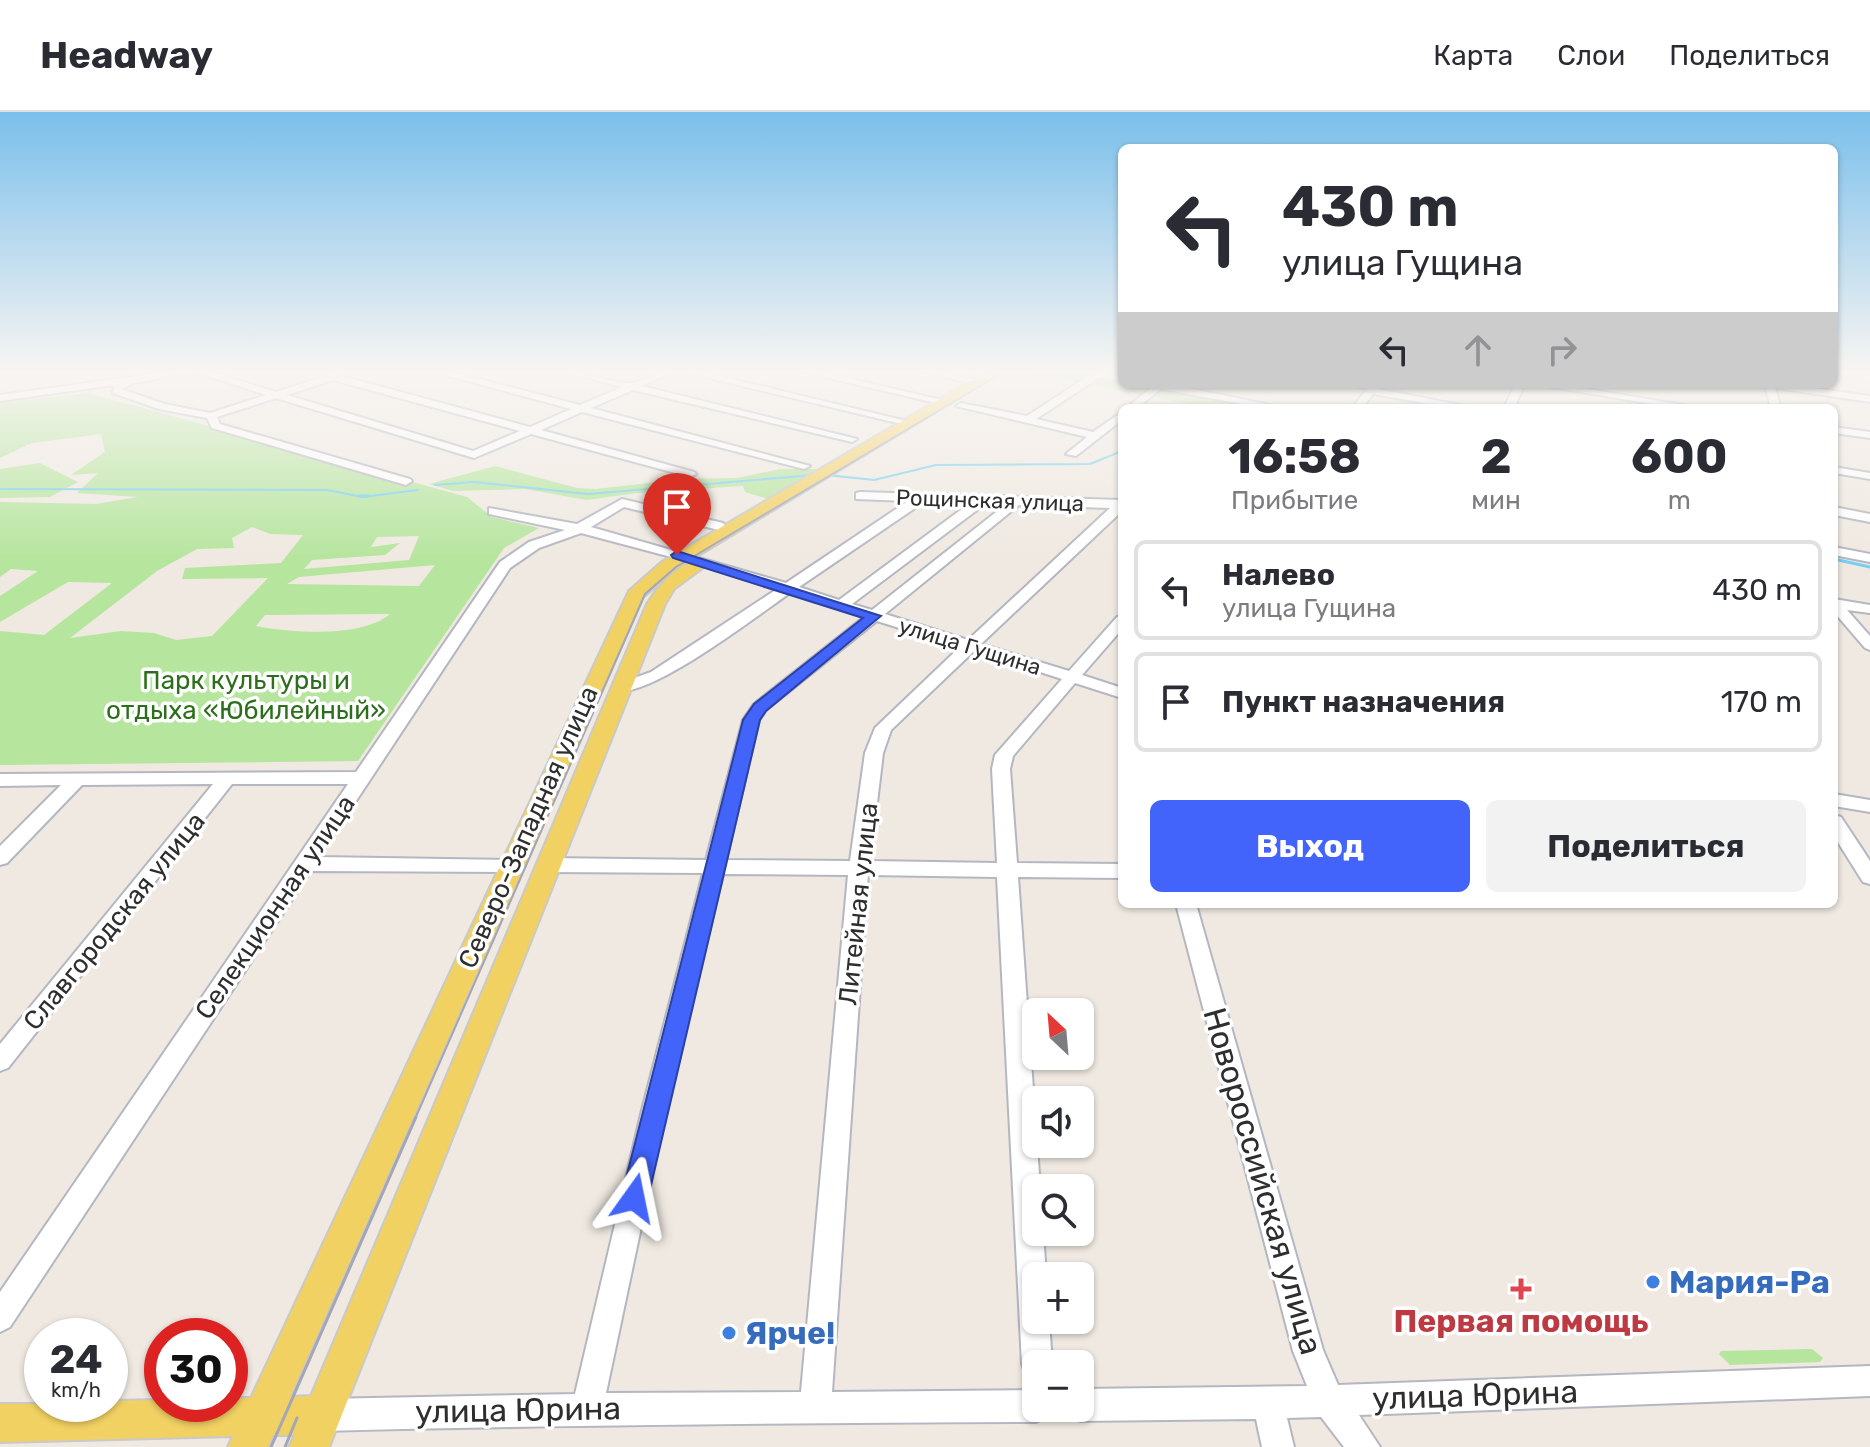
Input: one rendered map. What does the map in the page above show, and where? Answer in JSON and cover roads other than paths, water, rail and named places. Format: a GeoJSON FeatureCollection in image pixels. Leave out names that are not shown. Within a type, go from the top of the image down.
{"type":"FeatureCollection","features":[{"type":"Feature","properties":{"kind":"main road","name":"Северо-Западная улица"},"geometry":{"type":"LineString","coordinates":[[255,1432],[629,604],[653,576],[694,559],[818,476],[890,434]]}},
{"type":"Feature","properties":{"kind":"main road","name":"Северо-Западная улица"},"geometry":{"type":"LineString","coordinates":[[818,476],[852,472],[914,434]]}},
{"type":"Feature","properties":{"kind":"main road","name":"Северо-Западная улица"},"geometry":{"type":"LineString","coordinates":[[315,1431],[660,595],[694,559]]}},
{"type":"Feature","properties":{"kind":"main road","name":"улица Юрина"},"geometry":{"type":"LineString","coordinates":[[0,1423],[255,1432],[315,1431]]}},
{"type":"Feature","properties":{"kind":"street"},"geometry":{"type":"LineString","coordinates":[[245,434],[406,481]]}},
{"type":"Feature","properties":{"kind":"street"},"geometry":{"type":"LineString","coordinates":[[403,434],[474,455],[521,434]]}},
{"type":"Feature","properties":{"kind":"street"},"geometry":{"type":"LineString","coordinates":[[547,434],[690,474]]}},
{"type":"Feature","properties":{"kind":"street"},"geometry":{"type":"LineString","coordinates":[[673,434],[818,476]]}},
{"type":"Feature","properties":{"kind":"street"},"geometry":{"type":"LineString","coordinates":[[832,434],[852,439]]}},
{"type":"Feature","properties":{"kind":"street"},"geometry":{"type":"LineString","coordinates":[[1088,434],[1096,436]]}},
{"type":"Feature","properties":{"kind":"street"},"geometry":{"type":"LineString","coordinates":[[1072,454],[1096,436]]}},
{"type":"Feature","properties":{"kind":"street"},"geometry":{"type":"LineString","coordinates":[[1838,471],[1870,476]]}},
{"type":"Feature","properties":{"kind":"street","name":"Рощинская улица"},"geometry":{"type":"LineString","coordinates":[[860,496],[1118,504]]}},
{"type":"Feature","properties":{"kind":"street"},"geometry":{"type":"LineString","coordinates":[[621,688],[657,675],[689,655],[923,497]]}},
{"type":"Feature","properties":{"kind":"street"},"geometry":{"type":"LineString","coordinates":[[840,606],[984,499]]}},
{"type":"Feature","properties":{"kind":"street"},"geometry":{"type":"LineString","coordinates":[[587,1409],[653,1114],[751,720],[760,707],[1018,500]]}},
{"type":"Feature","properties":{"kind":"street","name":"Селекционная улица"},"geometry":{"type":"LineString","coordinates":[[0,1317],[505,565],[534,545],[577,530],[622,503],[719,526]]}},
{"type":"Feature","properties":{"kind":"street","name":"Литейная улица"},"geometry":{"type":"LineString","coordinates":[[815,1409],[859,870],[874,753],[883,728],[1118,508]]}},
{"type":"Feature","properties":{"kind":"street","name":"улица Гущина"},"geometry":{"type":"LineString","coordinates":[[493,511],[694,559],[1118,692]]}},
{"type":"Feature","properties":{"kind":"street"},"geometry":{"type":"LineString","coordinates":[[1838,512],[1870,518]]}},
{"type":"Feature","properties":{"kind":"street"},"geometry":{"type":"LineString","coordinates":[[1838,552],[1870,558]]}},
{"type":"Feature","properties":{"kind":"street"},"geometry":{"type":"LineString","coordinates":[[1838,604],[1870,609]]}},
{"type":"Feature","properties":{"kind":"street"},"geometry":{"type":"LineString","coordinates":[[1838,608],[1870,645]]}},
{"type":"Feature","properties":{"kind":"street"},"geometry":{"type":"LineString","coordinates":[[1036,1350],[1001,769],[1004,755],[1118,624]]}},
{"type":"Feature","properties":{"kind":"street"},"geometry":{"type":"LineString","coordinates":[[0,780],[361,778]]}},
{"type":"Feature","properties":{"kind":"street","name":"Славгородская улица"},"geometry":{"type":"LineString","coordinates":[[0,1061],[227,779]]}},
{"type":"Feature","properties":{"kind":"street"},"geometry":{"type":"LineString","coordinates":[[0,858],[77,780]]}},
{"type":"Feature","properties":{"kind":"street"},"geometry":{"type":"LineString","coordinates":[[1838,801],[1870,806]]}},
{"type":"Feature","properties":{"kind":"street"},"geometry":{"type":"LineString","coordinates":[[1838,827],[1870,877]]}},
{"type":"Feature","properties":{"kind":"street"},"geometry":{"type":"LineString","coordinates":[[304,864],[510,867]]}},
{"type":"Feature","properties":{"kind":"street"},"geometry":{"type":"LineString","coordinates":[[548,865],[1118,871]]}},
{"type":"Feature","properties":{"kind":"street","name":"Новороссийская улица"},"geometry":{"type":"LineString","coordinates":[[1187,908],[1299,1320],[1329,1401],[1364,1447]]}},
{"type":"Feature","properties":{"kind":"street","name":"улица Юрина"},"geometry":{"type":"LineString","coordinates":[[1094,1405],[1268,1403],[1870,1381]]}},
{"type":"Feature","properties":{"kind":"street"},"geometry":{"type":"LineString","coordinates":[[1268,1403],[1278,1447]]}},
{"type":"Feature","properties":{"kind":"street","name":"улица Юрина"},"geometry":{"type":"LineString","coordinates":[[315,1431],[587,1409],[1022,1406]]}},
{"type":"Feature","properties":{"kind":"waterway"},"geometry":{"type":"LineString","coordinates":[[827,475],[874,480],[936,465],[1090,464],[1118,453]]}},
{"type":"Feature","properties":{"kind":"waterway"},"geometry":{"type":"LineString","coordinates":[[435,485],[474,482],[588,494],[814,475]]}},
{"type":"Feature","properties":{"kind":"waterway"},"geometry":{"type":"LineString","coordinates":[[0,489],[327,490],[363,497],[418,490]]}},
{"type":"Feature","properties":{"kind":"waterway"},"geometry":{"type":"LineString","coordinates":[[359,496],[369,496]]}},
{"type":"Feature","properties":{"kind":"waterway"},"geometry":{"type":"LineString","coordinates":[[1838,560],[1870,567]]}},
{"type":"Feature","properties":{"kind":"tram line"},"geometry":{"type":"LineString","coordinates":[[415,1119],[645,594],[676,567],[899,434]]}},
{"type":"Feature","properties":{"kind":"tram line"},"geometry":{"type":"LineString","coordinates":[[271,1447],[416,1117]]}},
{"type":"Feature","properties":{"kind":"tram line"},"geometry":{"type":"LineString","coordinates":[[285,1447],[297,1418]]}},
{"type":"Feature","properties":{"kind":"place","name":"Мария-Ра"},"geometry":{"type":"Point","coordinates":[1653,1282]}},
{"type":"Feature","properties":{"kind":"place","name":"Первая помощь"},"geometry":{"type":"Point","coordinates":[1521,1289]}},
{"type":"Feature","properties":{"kind":"place","name":"Ярче!"},"geometry":{"type":"Point","coordinates":[729,1333]}},
{"type":"Feature","properties":{"kind":"park label","name":"Парк культуры и отдыха «Юбилейный»"},"geometry":{"type":"Point","coordinates":[246,695]}}]}
